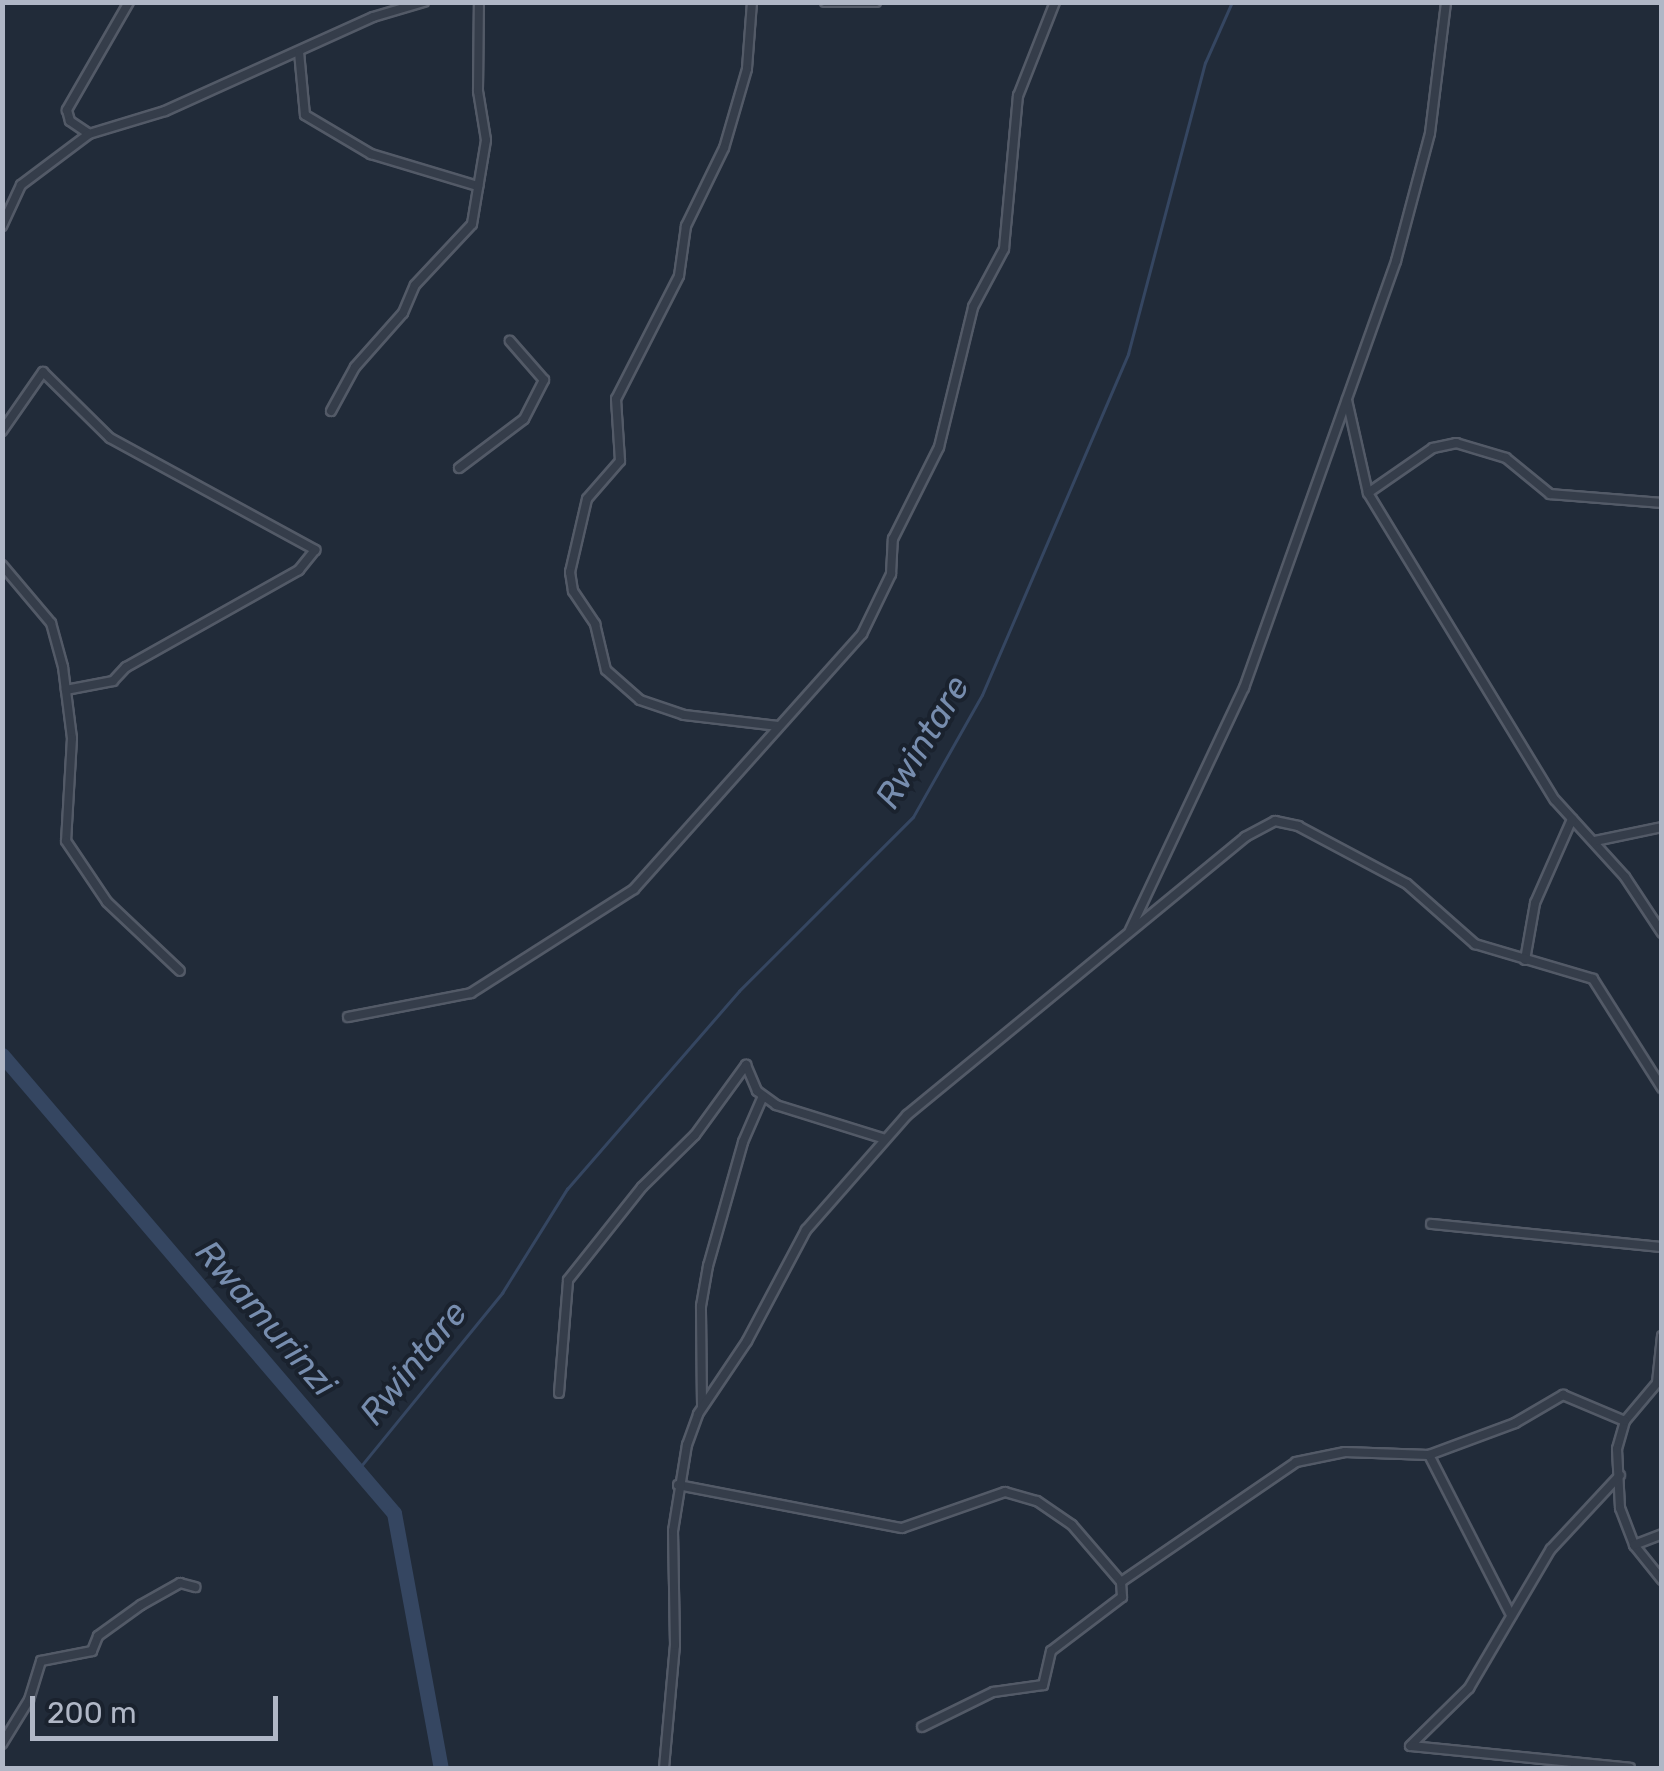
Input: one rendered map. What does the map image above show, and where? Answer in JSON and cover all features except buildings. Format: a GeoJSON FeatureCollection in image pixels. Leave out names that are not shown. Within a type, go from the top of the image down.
{"type":"FeatureCollection","features":[{"type":"Feature","properties":{"kind":"street"},"geometry":{"type":"LineString","coordinates":[[89,134],[66,110],[129,2]]}},
{"type":"Feature","properties":{"kind":"street"},"geometry":{"type":"LineString","coordinates":[[2,226],[21,184],[89,134],[165,111],[372,17],[424,2]]}},
{"type":"Feature","properties":{"kind":"street"},"geometry":{"type":"LineString","coordinates":[[331,411],[355,367],[403,313],[415,284],[464,240],[486,140],[478,91],[479,2]]}},
{"type":"Feature","properties":{"kind":"street"},"geometry":{"type":"LineString","coordinates":[[752,2],[747,68],[724,148],[686,226],[679,276],[616,400],[620,461],[587,499],[570,572],[573,591],[595,624],[606,670],[640,700],[684,716],[778,726]]}},
{"type":"Feature","properties":{"kind":"street"},"geometry":{"type":"LineString","coordinates":[[825,2],[876,2]]}},
{"type":"Feature","properties":{"kind":"street"},"geometry":{"type":"LineString","coordinates":[[348,1017],[471,993],[612,905],[664,862],[778,726],[862,634],[891,574],[894,539],[939,446],[973,308],[1004,249],[1018,96],[1055,2]]}},
{"type":"Feature","properties":{"kind":"street"},"geometry":{"type":"LineString","coordinates":[[1128,934],[1244,688],[1396,261],[1430,133],[1446,2]]}},
{"type":"Feature","properties":{"kind":"street"},"geometry":{"type":"LineString","coordinates":[[299,52],[305,114],[371,154],[478,186]]}},
{"type":"Feature","properties":{"kind":"street"},"geometry":{"type":"LineString","coordinates":[[459,468],[524,419],[544,380],[510,342]]}},
{"type":"Feature","properties":{"kind":"street"},"geometry":{"type":"LineString","coordinates":[[2,431],[43,372],[110,438],[315,550],[299,570],[126,667],[113,681],[66,690]]}},
{"type":"Feature","properties":{"kind":"street"},"geometry":{"type":"LineString","coordinates":[[1347,400],[1368,493],[1520,745],[1572,819],[1595,841],[1662,933]]}},
{"type":"Feature","properties":{"kind":"street"},"geometry":{"type":"LineString","coordinates":[[1368,493],[1433,448],[1456,443],[1506,458],[1550,494],[1662,502]]}},
{"type":"Feature","properties":{"kind":"street"},"geometry":{"type":"LineString","coordinates":[[2,565],[51,623],[72,738],[66,841],[107,902],[180,972]]}},
{"type":"Feature","properties":{"kind":"street"},"geometry":{"type":"LineString","coordinates":[[1524,960],[1536,903],[1572,819]]}},
{"type":"Feature","properties":{"kind":"street"},"geometry":{"type":"LineString","coordinates":[[664,1768],[671,1728],[678,1485],[702,1408],[747,1342],[806,1230],[885,1139],[1245,837],[1284,822],[1407,884],[1475,944],[1593,979],[1662,1088]]}},
{"type":"Feature","properties":{"kind":"street"},"geometry":{"type":"LineString","coordinates":[[1595,841],[1662,827]]}},
{"type":"Feature","properties":{"kind":"street"},"geometry":{"type":"LineString","coordinates":[[559,1393],[568,1280],[642,1187],[695,1135],[746,1065],[764,1096],[885,1139]]}},
{"type":"Feature","properties":{"kind":"street"},"geometry":{"type":"LineString","coordinates":[[702,1408],[700,1306],[743,1142],[764,1096]]}},
{"type":"Feature","properties":{"kind":"street"},"geometry":{"type":"LineString","coordinates":[[1431,1224],[1662,1247]]}},
{"type":"Feature","properties":{"kind":"street"},"geometry":{"type":"LineString","coordinates":[[1662,1336],[1657,1383],[1625,1421],[1617,1449],[1620,1508],[1634,1545],[1662,1580]]}},
{"type":"Feature","properties":{"kind":"street"},"geometry":{"type":"LineString","coordinates":[[1121,1582],[1296,1462],[1345,1452],[1429,1455],[1514,1423],[1564,1395],[1625,1421]]}},
{"type":"Feature","properties":{"kind":"street"},"geometry":{"type":"LineString","coordinates":[[1429,1455],[1511,1615]]}},
{"type":"Feature","properties":{"kind":"street"},"geometry":{"type":"LineString","coordinates":[[1620,1475],[1552,1549],[1468,1688],[1410,1746],[1544,1765],[1630,1768]]}},
{"type":"Feature","properties":{"kind":"street"},"geometry":{"type":"LineString","coordinates":[[678,1485],[902,1528],[1006,1492],[1020,1495],[1072,1525],[1121,1582],[1124,1592],[1051,1651],[1043,1685],[993,1692],[922,1728]]}},
{"type":"Feature","properties":{"kind":"street"},"geometry":{"type":"LineString","coordinates":[[1634,1545],[1662,1534]]}},
{"type":"Feature","properties":{"kind":"street"},"geometry":{"type":"LineString","coordinates":[[2,1744],[30,1700],[41,1662],[92,1651],[98,1636],[141,1605],[180,1583],[195,1587]]}},
{"type":"Feature","properties":{"kind":"waterway","name":"Rwintare"},"geometry":{"type":"LineString","coordinates":[[357,1471],[502,1293],[567,1189],[739,991],[913,817],[982,695],[1128,354],[1205,63],[1232,2]]}},
{"type":"Feature","properties":{"kind":"waterway","name":"Rwamurinzi"},"geometry":{"type":"LineString","coordinates":[[2,1055],[394,1513],[441,1768]]}}]}
